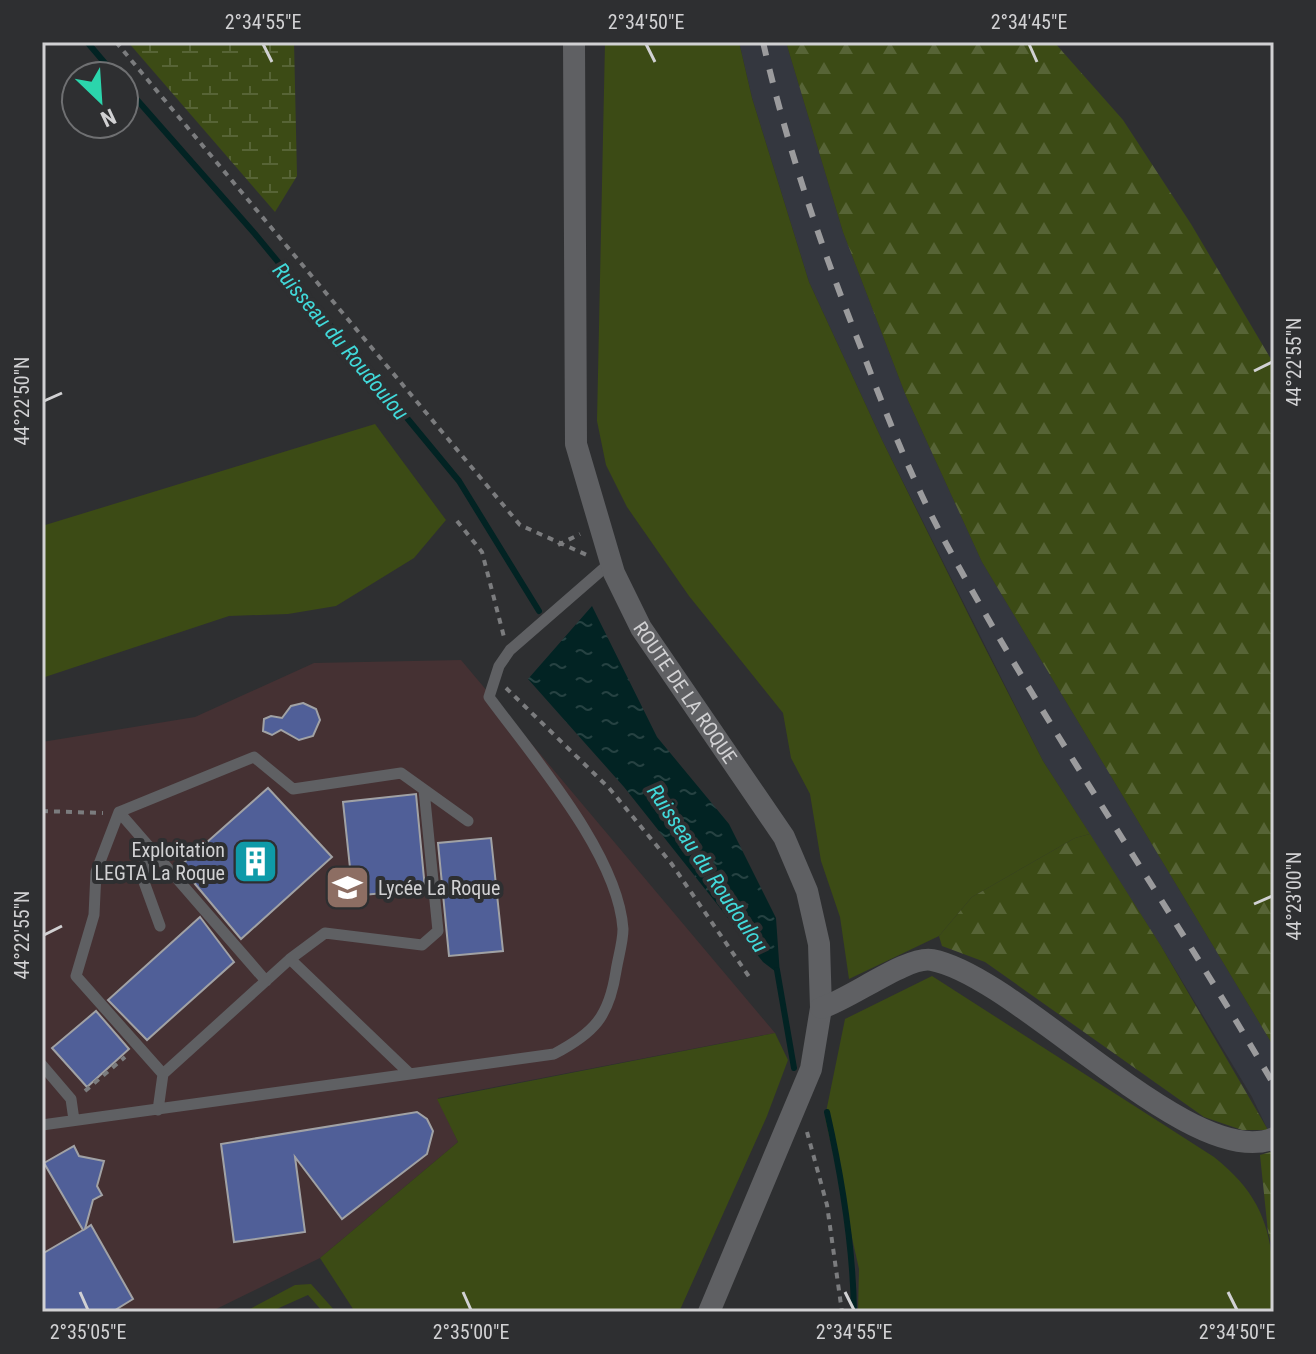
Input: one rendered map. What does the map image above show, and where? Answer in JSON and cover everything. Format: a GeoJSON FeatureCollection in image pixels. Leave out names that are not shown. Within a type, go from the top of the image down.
{"type":"FeatureCollection","features":[{"type":"Feature","properties":{"kind":"street","name":"ROUTE DE LA ROQUE"},"geometry":{"type":"LineString","coordinates":[[574,42],[576,444],[610,563],[641,628],[784,837],[807,891],[819,944],[821,1008],[811,1069],[709,1312]]}},
{"type":"Feature","properties":{"kind":"street"},"geometry":{"type":"LineString","coordinates":[[821,1008],[841,1002],[907,966],[929,959],[970,974],[1110,1072],[1208,1134],[1240,1144],[1274,1138]]}},
{"type":"Feature","properties":{"kind":"lane"},"geometry":{"type":"LineString","coordinates":[[42,1125],[554,1054],[586,1037],[612,1003],[623,929],[610,875],[582,827],[489,697],[510,650],[610,563]]}},
{"type":"Feature","properties":{"kind":"lane"},"geometry":{"type":"LineString","coordinates":[[163,1074],[76,976],[94,915],[96,872],[119,812],[254,757],[293,789],[401,773],[468,821]]}},
{"type":"Feature","properties":{"kind":"lane"},"geometry":{"type":"LineString","coordinates":[[158,1110],[163,1074],[290,959],[325,933],[422,945],[438,931],[424,790]]}},
{"type":"Feature","properties":{"kind":"lane"},"geometry":{"type":"LineString","coordinates":[[119,812],[266,981]]}},
{"type":"Feature","properties":{"kind":"lane"},"geometry":{"type":"LineString","coordinates":[[145,842],[144,882],[160,926]]}},
{"type":"Feature","properties":{"kind":"lane"},"geometry":{"type":"LineString","coordinates":[[290,959],[410,1074]]}},
{"type":"Feature","properties":{"kind":"lane"},"geometry":{"type":"LineString","coordinates":[[42,1065],[71,1099],[74,1120]]}},
{"type":"Feature","properties":{"kind":"path"},"geometry":{"type":"LineString","coordinates":[[116,42],[520,525],[558,545],[610,563]]}},
{"type":"Feature","properties":{"kind":"path"},"geometry":{"type":"LineString","coordinates":[[457,521],[482,552],[510,650]]}},
{"type":"Feature","properties":{"kind":"path"},"geometry":{"type":"LineString","coordinates":[[495,678],[609,788],[671,863],[750,978]]}},
{"type":"Feature","properties":{"kind":"path"},"geometry":{"type":"LineString","coordinates":[[42,811],[50,814],[119,812]]}},
{"type":"Feature","properties":{"kind":"path"},"geometry":{"type":"LineString","coordinates":[[89,1089],[125,1057]]}},
{"type":"Feature","properties":{"kind":"path"},"geometry":{"type":"LineString","coordinates":[[806,1130],[827,1205],[842,1312]]}},
{"type":"Feature","properties":{"kind":"shaded area"},"geometry":{"type":"Polygon","coordinates":[[[739,42],[786,42],[843,232],[906,396],[982,562],[1274,1047],[1274,1143],[1252,1097],[1161,946],[1043,761],[882,440],[809,282],[752,98],[739,42]]]}},
{"type":"Feature","properties":{"kind":"shaded area","name":"Lycée La Roque"},"geometry":{"type":"Polygon","coordinates":[[[461,660],[775,1033],[438,1098],[458,1142],[320,1258],[210,1312],[42,1312],[42,742],[195,717],[314,663],[461,660]]]}},
{"type":"Feature","properties":{"kind":"green space"},"geometry":{"type":"Polygon","coordinates":[[[128,42],[294,42],[297,176],[275,212],[128,42]]]}},
{"type":"Feature","properties":{"kind":"green space"},"geometry":{"type":"Polygon","coordinates":[[[605,42],[739,42],[752,98],[809,282],[882,440],[980,638],[1043,761],[1090,834],[1075,838],[972,897],[939,936],[849,979],[840,917],[821,861],[810,794],[791,758],[783,713],[689,596],[627,507],[606,465],[597,421],[605,42]]]}},
{"type":"Feature","properties":{"kind":"green space"},"geometry":{"type":"Polygon","coordinates":[[[786,42],[1054,42],[1123,120],[1191,224],[1274,364],[1274,1047],[982,562],[906,396],[843,232],[786,42]]]}},
{"type":"Feature","properties":{"kind":"green space"},"geometry":{"type":"Polygon","coordinates":[[[375,424],[446,520],[414,558],[336,606],[288,614],[229,616],[42,678],[42,526],[375,424]]]}},
{"type":"Feature","properties":{"kind":"green space"},"geometry":{"type":"Polygon","coordinates":[[[1090,834],[1161,946],[1268,1130],[1242,1130],[1204,1117],[985,962],[942,946],[939,936],[972,897],[1075,838],[1090,834]]]}},
{"type":"Feature","properties":{"kind":"green space"},"geometry":{"type":"Polygon","coordinates":[[[932,976],[1214,1157],[1233,1174],[1258,1208],[1265,1226],[1273,1265],[1274,1312],[858,1312],[859,1269],[825,1117],[845,1019],[932,976]]]}},
{"type":"Feature","properties":{"kind":"green space"},"geometry":{"type":"Polygon","coordinates":[[[775,1033],[788,1060],[767,1116],[679,1312],[355,1312],[320,1258],[458,1142],[437,1099],[775,1033]]]}},
{"type":"Feature","properties":{"kind":"green space"},"geometry":{"type":"Polygon","coordinates":[[[1274,1151],[1274,1253],[1268,1232],[1260,1155],[1274,1151]]]}},
{"type":"Feature","properties":{"kind":"green space"},"geometry":{"type":"Polygon","coordinates":[[[311,1284],[336,1312],[323,1312],[308,1295],[270,1312],[244,1312],[295,1285],[311,1284]]]}},
{"type":"Feature","properties":{"kind":"water"},"geometry":{"type":"Polygon","coordinates":[[[592,606],[657,737],[729,824],[776,918],[780,975],[763,962],[624,787],[528,679],[592,606]]]}},
{"type":"Feature","properties":{"kind":"building"},"geometry":{"type":"Polygon","coordinates":[[[303,703],[316,709],[320,720],[313,736],[299,740],[281,730],[272,735],[263,731],[264,719],[271,716],[282,718],[291,706],[303,703]]]}},
{"type":"Feature","properties":{"kind":"building","name":"Exploitation LEGTA La Roque"},"geometry":{"type":"Polygon","coordinates":[[[268,788],[332,857],[241,939],[180,866],[268,788]]]}},
{"type":"Feature","properties":{"kind":"building"},"geometry":{"type":"Polygon","coordinates":[[[416,794],[425,889],[353,896],[343,802],[416,794]]]}},
{"type":"Feature","properties":{"kind":"building"},"geometry":{"type":"Polygon","coordinates":[[[491,838],[503,951],[449,956],[438,843],[491,838]]]}},
{"type":"Feature","properties":{"kind":"building","name":"Exploitation LEGTA La Roque"},"geometry":{"type":"Polygon","coordinates":[[[200,917],[234,962],[147,1040],[108,1000],[200,917]]]}},
{"type":"Feature","properties":{"kind":"building"},"geometry":{"type":"Polygon","coordinates":[[[96,1011],[129,1049],[87,1087],[52,1048],[96,1011]]]}},
{"type":"Feature","properties":{"kind":"building"},"geometry":{"type":"Polygon","coordinates":[[[417,1112],[427,1119],[433,1131],[427,1154],[342,1219],[295,1157],[305,1232],[234,1242],[221,1144],[417,1112]]]}},
{"type":"Feature","properties":{"kind":"building"},"geometry":{"type":"Polygon","coordinates":[[[74,1146],[79,1156],[104,1161],[97,1186],[102,1195],[93,1200],[85,1229],[91,1225],[133,1299],[112,1312],[42,1312],[42,1254],[83,1230],[44,1163],[74,1146]]]}},
{"type":"Feature","properties":{"kind":"waterway","name":"Ruisseau du Roudoulou"},"geometry":{"type":"LineString","coordinates":[[87,42],[102,60]]}},
{"type":"Feature","properties":{"kind":"waterway","name":"Ruisseau du Roudoulou"},"geometry":{"type":"LineString","coordinates":[[140,103],[255,234],[459,481],[539,611]]}},
{"type":"Feature","properties":{"kind":"waterway","name":"Ruisseau du Roudoulou"},"geometry":{"type":"LineString","coordinates":[[777,970],[794,1068]]}},
{"type":"Feature","properties":{"kind":"waterway","name":"Ruisseau du Roudoulou"},"geometry":{"type":"LineString","coordinates":[[827,1112],[846,1212],[854,1312]]}},
{"type":"Feature","properties":{"kind":"railway"},"geometry":{"type":"LineString","coordinates":[[763,42],[783,121],[820,238],[882,402],[924,500],[1026,684],[1274,1085]]}},
{"type":"Feature","properties":{"kind":"place","name":"Exploitation LEGTA La Roque"},"geometry":{"type":"Point","coordinates":[256,861]}},
{"type":"Feature","properties":{"kind":"place","name":"Lycée La Roque"},"geometry":{"type":"Point","coordinates":[347,888]}}]}
